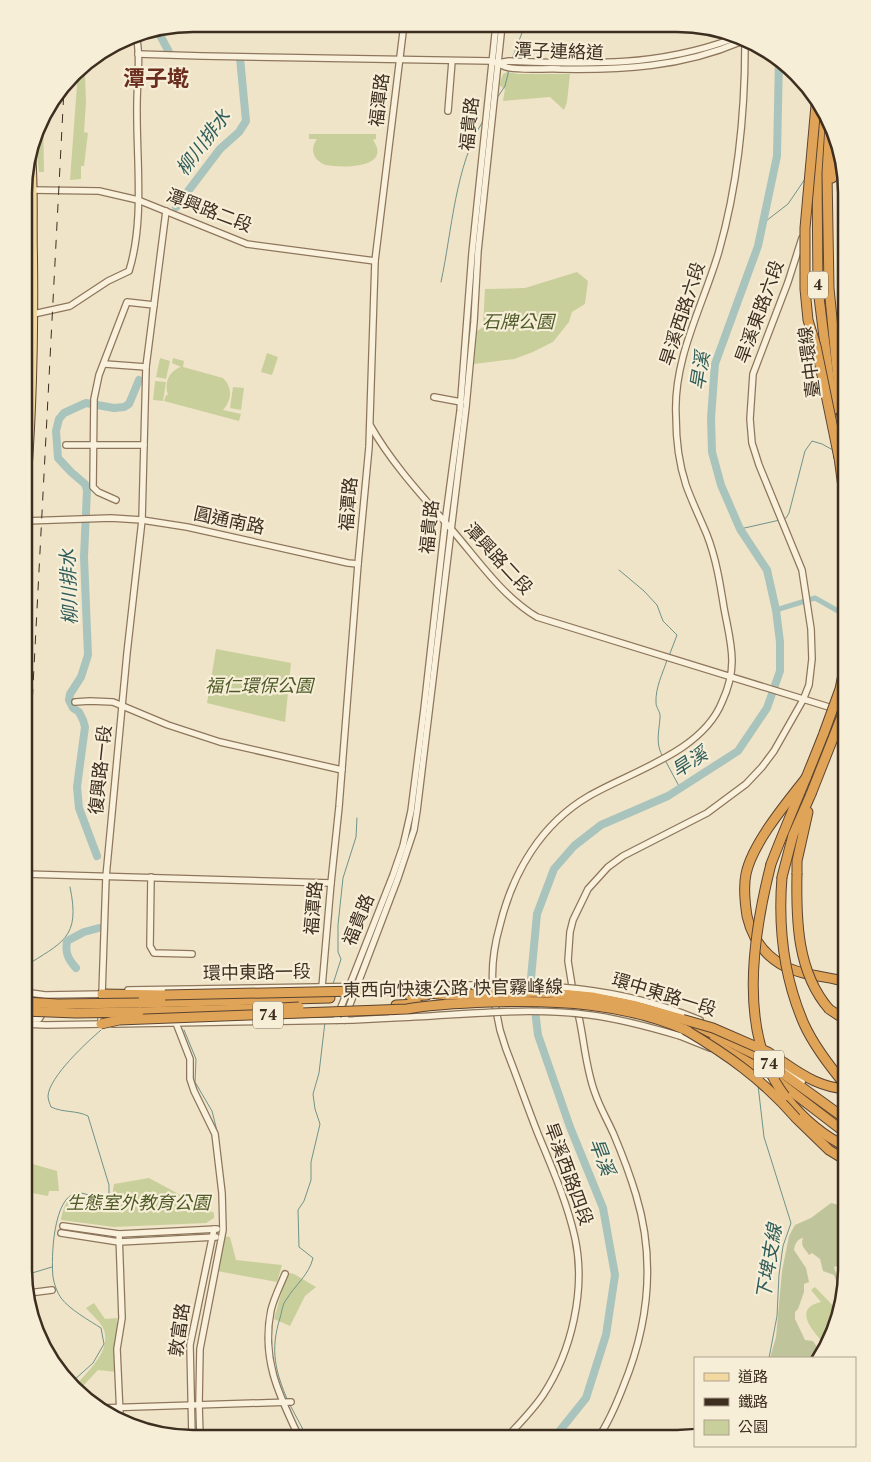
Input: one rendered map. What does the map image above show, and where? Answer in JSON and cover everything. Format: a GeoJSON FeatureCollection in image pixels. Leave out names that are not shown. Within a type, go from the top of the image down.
{"type":"FeatureCollection","features":[{"type":"Feature","properties":{"kind":"highway"},"geometry":{"type":"LineString","coordinates":[[816,111],[805,228],[805,289],[808,320],[838,436]]}},
{"type":"Feature","properties":{"kind":"highway"},"geometry":{"type":"LineString","coordinates":[[814,132],[819,117]]}},
{"type":"Feature","properties":{"kind":"highway","name":"臺中環線"},"geometry":{"type":"LineString","coordinates":[[820,120],[817,173],[818,290],[838,423]]}},
{"type":"Feature","properties":{"kind":"highway","name":"臺中環線"},"geometry":{"type":"LineString","coordinates":[[830,142],[829,288],[838,380]]}},
{"type":"Feature","properties":{"kind":"highway"},"geometry":{"type":"LineString","coordinates":[[828,208],[835,160]]}},
{"type":"Feature","properties":{"kind":"highway"},"geometry":{"type":"LineString","coordinates":[[838,693],[771,864],[761,905],[754,975],[755,1026],[770,1070],[782,1092],[794,1107],[838,1142]]}},
{"type":"Feature","properties":{"kind":"highway"},"geometry":{"type":"LineString","coordinates":[[838,726],[793,835],[782,877],[780,914],[783,946],[796,1002],[805,1025],[838,1075]]}},
{"type":"Feature","properties":{"kind":"highway"},"geometry":{"type":"LineString","coordinates":[[806,778],[773,821],[750,861],[746,874],[746,908],[749,923],[757,943],[769,955],[785,966],[838,980]]}},
{"type":"Feature","properties":{"kind":"highway"},"geometry":{"type":"LineString","coordinates":[[811,794],[798,861],[798,913],[803,955],[806,968],[818,996],[829,1009],[838,1015]]}},
{"type":"Feature","properties":{"kind":"highway"},"geometry":{"type":"LineString","coordinates":[[102,994],[165,995],[404,990],[447,995]]}},
{"type":"Feature","properties":{"kind":"highway","name":"東西向快速公路 快官霧峰線"},"geometry":{"type":"LineString","coordinates":[[32,1002],[139,1003],[539,992],[592,997],[636,1006],[738,1045],[760,1057],[838,1112]]}},
{"type":"Feature","properties":{"kind":"highway","name":"東西向快速公路 快官霧峰線"},"geometry":{"type":"LineString","coordinates":[[32,1011],[76,1014],[540,1001],[592,1005],[682,1024],[766,1072],[838,1127]]}},
{"type":"Feature","properties":{"kind":"highway","name":"74"},"geometry":{"type":"LineString","coordinates":[[101,1024],[119,1020],[407,1009],[435,1004]]}},
{"type":"Feature","properties":{"kind":"highway"},"geometry":{"type":"LineString","coordinates":[[682,1024],[713,1028],[768,1052],[805,1077],[833,1088],[838,1088]]}},
{"type":"Feature","properties":{"kind":"highway"},"geometry":{"type":"LineString","coordinates":[[682,1024],[756,1076],[829,1150],[838,1156]]}},
{"type":"Feature","properties":{"kind":"street","name":"福潭路"},"geometry":{"type":"LineString","coordinates":[[322,987],[340,807],[370,425],[375,261],[403,32]]}},
{"type":"Feature","properties":{"kind":"street","name":"福貴路"},"geometry":{"type":"LineString","coordinates":[[344,1020],[398,878],[414,830],[428,730],[471,351],[495,62],[496,32]]}},
{"type":"Feature","properties":{"kind":"street","name":"福貴路"},"geometry":{"type":"LineString","coordinates":[[336,1020],[393,875],[407,830],[424,709],[461,402],[472,252],[495,62],[501,32]]}},
{"type":"Feature","properties":{"kind":"street"},"geometry":{"type":"LineString","coordinates":[[687,56],[727,41]]}},
{"type":"Feature","properties":{"kind":"street"},"geometry":{"type":"LineString","coordinates":[[32,314],[70,306],[108,281],[129,272],[135,245],[138,200],[137,43]]}},
{"type":"Feature","properties":{"kind":"street"},"geometry":{"type":"LineString","coordinates":[[687,56],[713,52],[735,44]]}},
{"type":"Feature","properties":{"kind":"street","name":"旱溪西路六段"},"geometry":{"type":"LineString","coordinates":[[493,996],[492,961],[502,915],[518,871],[536,843],[557,820],[586,798],[675,752],[696,737],[714,717],[722,704],[732,677],[731,646],[715,558],[686,483],[678,442],[676,395],[686,346],[714,269],[729,208],[743,114],[745,48]]}},
{"type":"Feature","properties":{"kind":"street","name":"潭子連絡道"},"geometry":{"type":"LineString","coordinates":[[138,56],[495,62],[508,68],[605,69],[654,66],[687,56]]}},
{"type":"Feature","properties":{"kind":"street"},"geometry":{"type":"LineString","coordinates":[[448,111],[452,61]]}},
{"type":"Feature","properties":{"kind":"street","name":"旱溪東路六段"},"geometry":{"type":"LineString","coordinates":[[604,1430],[633,1363],[648,1293],[647,1260],[644,1231],[636,1196],[614,1134],[595,1094],[589,1072],[580,1016],[574,998],[568,961],[570,932],[572,920],[588,889],[608,867],[623,856],[707,813],[746,784],[774,751],[803,700],[809,685],[812,659],[811,630],[802,570],[759,465],[752,443],[750,419],[753,374],[803,237],[814,158],[816,111]]}},
{"type":"Feature","properties":{"kind":"street","name":"潭興路二段"},"geometry":{"type":"LineString","coordinates":[[32,190],[92,190],[138,200],[246,244],[375,261]]}},
{"type":"Feature","properties":{"kind":"street","name":"復興路一段"},"geometry":{"type":"LineString","coordinates":[[101,1024],[106,877],[142,520],[146,367],[166,211]]}},
{"type":"Feature","properties":{"kind":"street"},"geometry":{"type":"LineString","coordinates":[[116,500],[98,492],[93,487],[94,399],[100,375],[127,302],[154,305]]}},
{"type":"Feature","properties":{"kind":"street"},"geometry":{"type":"LineString","coordinates":[[105,364],[146,367]]}},
{"type":"Feature","properties":{"kind":"street"},"geometry":{"type":"LineString","coordinates":[[434,397],[461,402]]}},
{"type":"Feature","properties":{"kind":"street","name":"潭興路二段"},"geometry":{"type":"LineString","coordinates":[[370,425],[414,487],[445,523],[509,596],[537,617],[838,710]]}},
{"type":"Feature","properties":{"kind":"street"},"geometry":{"type":"LineString","coordinates":[[66,445],[144,445]]}},
{"type":"Feature","properties":{"kind":"street","name":"圓通南路"},"geometry":{"type":"LineString","coordinates":[[32,521],[81,518],[142,520],[187,527],[358,564]]}},
{"type":"Feature","properties":{"kind":"street"},"geometry":{"type":"LineString","coordinates":[[75,702],[113,702],[168,725],[220,742],[342,770]]}},
{"type":"Feature","properties":{"kind":"street"},"geometry":{"type":"LineString","coordinates":[[32,874],[331,883]]}},
{"type":"Feature","properties":{"kind":"street"},"geometry":{"type":"LineString","coordinates":[[151,877],[150,946],[154,953],[192,954]]}},
{"type":"Feature","properties":{"kind":"street","name":"環中東路一段"},"geometry":{"type":"LineString","coordinates":[[32,993],[102,994],[119,990],[356,986],[540,985],[567,986],[616,994],[682,1024],[792,1096],[838,1131]]}},
{"type":"Feature","properties":{"kind":"street"},"geometry":{"type":"LineString","coordinates":[[32,1019],[37,1019],[40,1016],[40,998],[35,994]]}},
{"type":"Feature","properties":{"kind":"street","name":"旱溪西路四段"},"geometry":{"type":"LineString","coordinates":[[493,996],[506,1049],[564,1199],[575,1238],[578,1277],[578,1292],[572,1328],[554,1375],[534,1408],[513,1430]]}},
{"type":"Feature","properties":{"kind":"street"},"geometry":{"type":"LineString","coordinates":[[574,998],[586,1000]]}},
{"type":"Feature","properties":{"kind":"street","name":"環中東路一段"},"geometry":{"type":"LineString","coordinates":[[32,1025],[344,1020],[543,1012],[589,1014],[638,1024],[682,1024]]}},
{"type":"Feature","properties":{"kind":"street","name":"敦富路"},"geometry":{"type":"LineString","coordinates":[[176,1023],[190,1059],[190,1080],[215,1134],[222,1193],[223,1230],[203,1330],[199,1366],[200,1430]]}},
{"type":"Feature","properties":{"kind":"street"},"geometry":{"type":"LineString","coordinates":[[63,1226],[119,1234],[223,1230]]}},
{"type":"Feature","properties":{"kind":"street","name":"敦富路"},"geometry":{"type":"LineString","coordinates":[[192,1430],[190,1345],[214,1230]]}},
{"type":"Feature","properties":{"kind":"street"},"geometry":{"type":"LineString","coordinates":[[61,1233],[119,1242],[221,1237]]}},
{"type":"Feature","properties":{"kind":"street"},"geometry":{"type":"LineString","coordinates":[[119,1234],[122,1318],[117,1349],[119,1411]]}},
{"type":"Feature","properties":{"kind":"street"},"geometry":{"type":"LineString","coordinates":[[285,1274],[272,1309],[268,1344],[270,1366],[282,1402],[296,1430]]}},
{"type":"Feature","properties":{"kind":"street"},"geometry":{"type":"LineString","coordinates":[[35,1291],[52,1290]]}},
{"type":"Feature","properties":{"kind":"street"},"geometry":{"type":"LineString","coordinates":[[113,1408],[292,1402]]}},
{"type":"Feature","properties":{"kind":"green space"},"geometry":{"type":"Polygon","coordinates":[[[507,72],[519,74],[570,74],[567,102],[564,110],[550,97],[503,101],[505,89],[499,85],[503,74],[507,72]]]}},
{"type":"Feature","properties":{"kind":"green space"},"geometry":{"type":"Polygon","coordinates":[[[85,75],[84,132],[88,133],[84,166],[81,166],[81,179],[70,180],[77,83],[85,75]]]}},
{"type":"Feature","properties":{"kind":"green space"},"geometry":{"type":"Polygon","coordinates":[[[309,134],[376,134],[376,139],[373,140],[377,150],[376,157],[371,161],[353,166],[326,165],[318,161],[314,155],[313,147],[317,139],[309,139],[309,134]]]}},
{"type":"Feature","properties":{"kind":"green space"},"geometry":{"type":"Polygon","coordinates":[[[43,137],[44,172],[39,172],[37,156],[43,137]]]}},
{"type":"Feature","properties":{"kind":"green space","name":"石牌公園"},"geometry":{"type":"Polygon","coordinates":[[[577,272],[588,281],[585,304],[572,312],[569,322],[553,342],[514,359],[474,364],[477,331],[483,327],[485,289],[525,288],[577,272]]]}},
{"type":"Feature","properties":{"kind":"green space"},"geometry":{"type":"Polygon","coordinates":[[[267,353],[278,357],[272,375],[261,372],[267,353]]]}},
{"type":"Feature","properties":{"kind":"green space"},"geometry":{"type":"Polygon","coordinates":[[[160,358],[170,361],[166,379],[156,377],[160,358]]]}},
{"type":"Feature","properties":{"kind":"green space"},"geometry":{"type":"Polygon","coordinates":[[[173,358],[184,361],[183,367],[223,378],[230,390],[230,398],[223,410],[241,414],[239,421],[164,401],[166,395],[168,395],[168,378],[173,371],[181,367],[172,363],[173,358]]]}},
{"type":"Feature","properties":{"kind":"green space"},"geometry":{"type":"Polygon","coordinates":[[[155,381],[166,382],[163,401],[153,400],[155,381]]]}},
{"type":"Feature","properties":{"kind":"green space"},"geometry":{"type":"Polygon","coordinates":[[[233,387],[244,388],[241,410],[230,408],[233,387]]]}},
{"type":"Feature","properties":{"kind":"green space","name":"福仁環保公園"},"geometry":{"type":"Polygon","coordinates":[[[216,649],[291,663],[285,722],[207,703],[216,649]]]}},
{"type":"Feature","properties":{"kind":"green space"},"geometry":{"type":"Polygon","coordinates":[[[32,1164],[57,1171],[59,1191],[49,1191],[48,1196],[32,1193],[32,1164]]]}},
{"type":"Feature","properties":{"kind":"green space","name":"生態室外教育公園"},"geometry":{"type":"Polygon","coordinates":[[[149,1178],[214,1213],[214,1218],[206,1223],[114,1227],[61,1220],[66,1204],[74,1196],[79,1195],[93,1200],[102,1200],[112,1196],[114,1184],[149,1178]]]}},
{"type":"Feature","properties":{"kind":"green space"},"geometry":{"type":"Polygon","coordinates":[[[831,1203],[838,1205],[838,1266],[834,1267],[837,1283],[834,1275],[823,1271],[820,1259],[812,1253],[809,1255],[803,1247],[803,1238],[798,1241],[794,1248],[806,1268],[809,1282],[804,1284],[804,1292],[798,1309],[795,1312],[795,1319],[805,1340],[813,1341],[817,1348],[812,1357],[770,1357],[776,1337],[782,1271],[789,1236],[795,1225],[811,1218],[831,1203]]]}},
{"type":"Feature","properties":{"kind":"green space"},"geometry":{"type":"Polygon","coordinates":[[[224,1236],[230,1237],[236,1260],[282,1265],[277,1282],[217,1271],[224,1236]]]}},
{"type":"Feature","properties":{"kind":"green space"},"geometry":{"type":"Polygon","coordinates":[[[290,1273],[316,1287],[305,1296],[290,1326],[274,1319],[286,1276],[290,1273]]]}},
{"type":"Feature","properties":{"kind":"green space"},"geometry":{"type":"Polygon","coordinates":[[[815,1287],[833,1306],[822,1341],[812,1329],[806,1316],[807,1310],[812,1305],[821,1302],[811,1290],[815,1287]]]}},
{"type":"Feature","properties":{"kind":"green space"},"geometry":{"type":"Polygon","coordinates":[[[94,1303],[105,1319],[117,1318],[116,1372],[98,1370],[84,1385],[79,1381],[98,1360],[102,1353],[105,1338],[103,1327],[86,1308],[94,1303]]]}},
{"type":"Feature","properties":{"kind":"waterway"},"geometry":{"type":"LineString","coordinates":[[512,59],[522,32]]}},
{"type":"Feature","properties":{"kind":"waterway","name":"柳川排水"},"geometry":{"type":"LineString","coordinates":[[161,36],[169,52]]}},
{"type":"Feature","properties":{"kind":"waterway","name":"柳川排水"},"geometry":{"type":"LineString","coordinates":[[176,207],[220,149],[239,132],[246,121],[240,58]]}},
{"type":"Feature","properties":{"kind":"waterway","name":"旱溪"},"geometry":{"type":"LineString","coordinates":[[560,1430],[586,1398],[606,1335],[615,1275],[603,1208],[570,1127],[538,1035],[531,978],[537,914],[554,869],[574,846],[601,825],[668,796],[738,751],[767,708],[780,671],[780,642],[776,610],[767,570],[740,529],[721,485],[712,452],[711,418],[715,364],[758,246],[777,156],[779,69]]}},
{"type":"Feature","properties":{"kind":"waterway"},"geometry":{"type":"LineString","coordinates":[[497,98],[505,86],[509,70]]}},
{"type":"Feature","properties":{"kind":"waterway"},"geometry":{"type":"LineString","coordinates":[[441,282],[460,178],[466,158],[483,121]]}},
{"type":"Feature","properties":{"kind":"waterway"},"geometry":{"type":"LineString","coordinates":[[762,224],[788,204],[805,179]]}},
{"type":"Feature","properties":{"kind":"waterway","name":"柳川排水"},"geometry":{"type":"LineString","coordinates":[[97,856],[79,808],[77,787],[85,727],[79,712],[73,708],[69,700],[70,694],[81,677],[88,655],[84,557],[87,490],[85,484],[58,458],[56,431],[59,419],[64,413],[86,403],[114,408],[124,407],[129,404],[139,380]]}},
{"type":"Feature","properties":{"kind":"waterway"},"geometry":{"type":"LineString","coordinates":[[783,519],[789,513],[805,451],[812,441],[833,450]]}},
{"type":"Feature","properties":{"kind":"waterway"},"geometry":{"type":"LineString","coordinates":[[740,529],[780,520]]}},
{"type":"Feature","properties":{"kind":"waterway"},"geometry":{"type":"LineString","coordinates":[[619,570],[657,605],[663,621],[677,635],[669,656]]}},
{"type":"Feature","properties":{"kind":"waterway"},"geometry":{"type":"LineString","coordinates":[[776,610],[815,598],[838,611]]}},
{"type":"Feature","properties":{"kind":"waterway"},"geometry":{"type":"LineString","coordinates":[[663,757],[658,743],[660,716],[656,705],[656,697],[667,660]]}},
{"type":"Feature","properties":{"kind":"waterway"},"geometry":{"type":"LineString","coordinates":[[665,760],[680,788]]}},
{"type":"Feature","properties":{"kind":"waterway"},"geometry":{"type":"LineString","coordinates":[[333,984],[341,959],[338,952],[338,925],[343,878],[356,837],[357,818]]}},
{"type":"Feature","properties":{"kind":"waterway"},"geometry":{"type":"LineString","coordinates":[[32,962],[58,944],[70,929],[73,918],[70,887]]}},
{"type":"Feature","properties":{"kind":"waterway","name":"柳川排水"},"geometry":{"type":"LineString","coordinates":[[76,968],[68,956],[66,949],[67,941],[84,932],[99,928]]}},
{"type":"Feature","properties":{"kind":"waterway"},"geometry":{"type":"LineString","coordinates":[[288,1401],[277,1370],[275,1340],[284,1304],[305,1275],[313,1258],[299,1247],[298,1210],[304,1201],[311,1180],[311,1162],[320,1124],[313,1094],[319,1073],[325,1022]]}},
{"type":"Feature","properties":{"kind":"waterway"},"geometry":{"type":"LineString","coordinates":[[76,1378],[93,1363],[104,1344],[101,1328],[69,1306],[57,1291],[53,1280],[52,1268],[55,1229],[58,1216],[69,1197],[79,1193],[99,1199],[109,1194],[109,1185],[88,1116],[51,1107],[48,1096],[50,1088],[62,1070],[78,1051],[101,1030]]}},
{"type":"Feature","properties":{"kind":"waterway"},"geometry":{"type":"LineString","coordinates":[[184,1030],[196,1059],[195,1082],[212,1111],[217,1131]]}},
{"type":"Feature","properties":{"kind":"waterway","name":"下埤支線"},"geometry":{"type":"LineString","coordinates":[[758,1085],[764,1137],[791,1223],[783,1246],[779,1275],[777,1316],[769,1357]]}},
{"type":"Feature","properties":{"kind":"waterway"},"geometry":{"type":"LineString","coordinates":[[32,1273],[52,1267]]}},
{"type":"Feature","properties":{"kind":"waterway"},"geometry":{"type":"LineString","coordinates":[[290,1405],[303,1430]]}},
{"type":"Feature","properties":{"kind":"railway"},"geometry":{"type":"LineString","coordinates":[[32,706],[63,99]]}},
{"type":"Feature","properties":{"kind":"district","name":"潭子墘"},"geometry":{"type":"Point","coordinates":[156,79]}}]}
